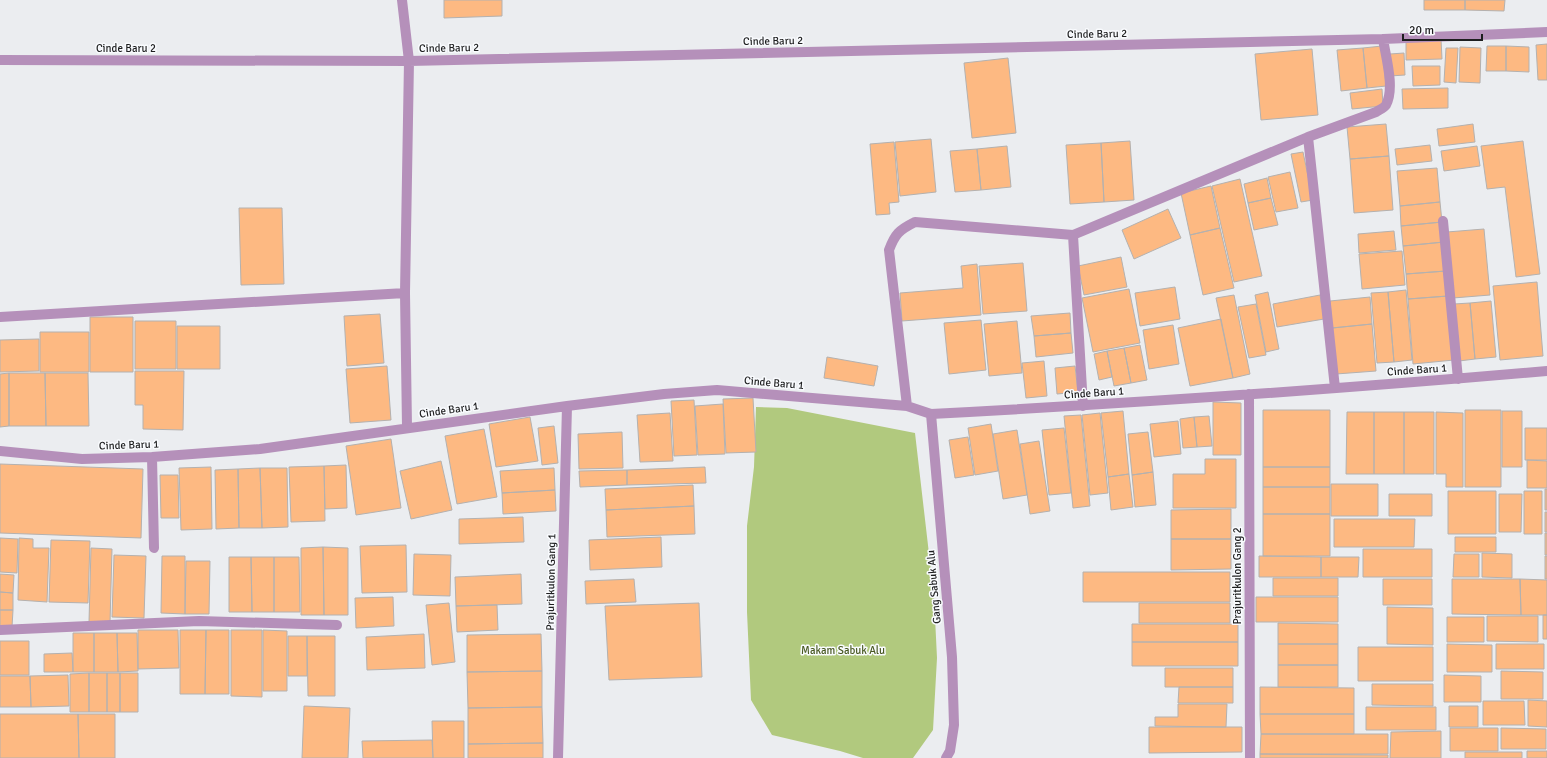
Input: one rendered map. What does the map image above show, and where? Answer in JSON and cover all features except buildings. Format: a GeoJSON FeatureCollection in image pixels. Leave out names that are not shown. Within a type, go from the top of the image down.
{"type":"FeatureCollection","features":[{"type":"Feature","properties":{"kind":"street"},"geometry":{"type":"LineString","coordinates":[[402,0],[409,61],[405,293],[407,428]]}},
{"type":"Feature","properties":{"kind":"street","name":"Cinde Baru 2"},"geometry":{"type":"LineString","coordinates":[[0,60],[409,61],[1383,39],[1547,32]]}},
{"type":"Feature","properties":{"kind":"street"},"geometry":{"type":"LineString","coordinates":[[908,406],[889,250],[894,237],[902,229],[915,222],[1073,235],[1308,137],[1376,112],[1385,106],[1389,96],[1390,85],[1383,39]]}},
{"type":"Feature","properties":{"kind":"street"},"geometry":{"type":"LineString","coordinates":[[1308,137],[1335,388]]}},
{"type":"Feature","properties":{"kind":"street"},"geometry":{"type":"LineString","coordinates":[[1443,221],[1458,379]]}},
{"type":"Feature","properties":{"kind":"street"},"geometry":{"type":"LineString","coordinates":[[1073,235],[1083,406]]}},
{"type":"Feature","properties":{"kind":"street"},"geometry":{"type":"LineString","coordinates":[[0,317],[405,293]]}},
{"type":"Feature","properties":{"kind":"street","name":"Cinde Baru 1"},"geometry":{"type":"LineString","coordinates":[[0,451],[82,459],[152,457],[260,449],[567,406],[664,394],[717,390],[908,406],[931,414],[1083,406],[1458,379],[1547,371]]}},
{"type":"Feature","properties":{"kind":"street","name":"Prajuritkulon Gang 2"},"geometry":{"type":"LineString","coordinates":[[1249,394],[1250,758]]}},
{"type":"Feature","properties":{"kind":"street","name":"Prajuritkulon Gang 1"},"geometry":{"type":"LineString","coordinates":[[558,758],[567,406]]}},
{"type":"Feature","properties":{"kind":"street","name":"Gang Sabuk Alu"},"geometry":{"type":"LineString","coordinates":[[931,414],[952,657],[954,725],[950,751],[946,758]]}},
{"type":"Feature","properties":{"kind":"street"},"geometry":{"type":"LineString","coordinates":[[152,457],[154,548]]}},
{"type":"Feature","properties":{"kind":"street"},"geometry":{"type":"LineString","coordinates":[[0,630],[200,621],[337,625]]}},
{"type":"Feature","properties":{"kind":"green space","name":"Makam Sabuk Alu"},"geometry":{"type":"Polygon","coordinates":[[[756,407],[787,408],[915,433],[934,597],[937,658],[933,730],[913,758],[863,758],[772,735],[751,700],[747,612],[747,526],[754,467],[756,407]]]}}]}
